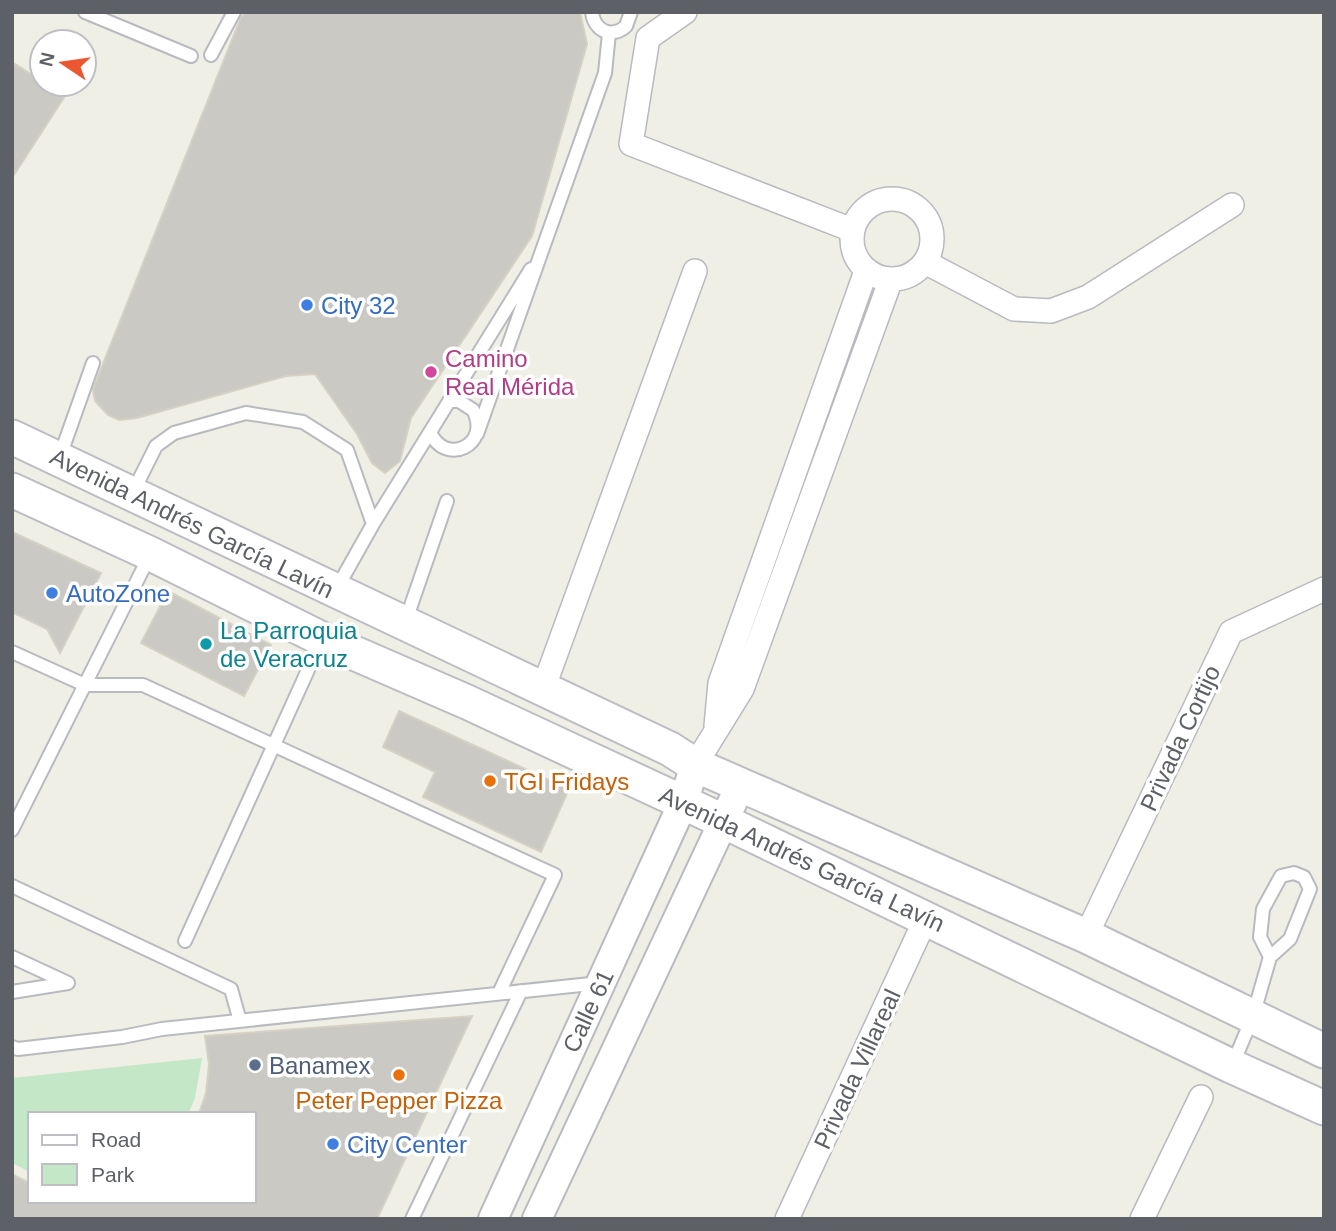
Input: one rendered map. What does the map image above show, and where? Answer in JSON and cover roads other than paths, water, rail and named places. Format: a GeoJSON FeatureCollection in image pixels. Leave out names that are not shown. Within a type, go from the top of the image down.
{"type":"FeatureCollection","features":[{"type":"Feature","properties":{"kind":"main road","name":"Avenida Andrés García Lavín"},"geometry":{"type":"LineString","coordinates":[[12,438],[670,749],[695,765],[1086,936],[1324,1051]]}},
{"type":"Feature","properties":{"kind":"main road","name":"Avenida Andrés García Lavín"},"geometry":{"type":"LineString","coordinates":[[12,490],[151,554],[323,639],[467,702],[723,821],[1231,1066],[1324,1108]]}},
{"type":"Feature","properties":{"kind":"street"},"geometry":{"type":"LineString","coordinates":[[685,12],[648,38],[631,144],[852,230]]}},
{"type":"Feature","properties":{"kind":"street"},"geometry":{"type":"LineString","coordinates":[[889,198],[914,205],[923,213],[932,237],[925,262],[904,277],[891,279],[866,271],[854,252],[852,230],[857,218],[877,201],[889,198]]}},
{"type":"Feature","properties":{"kind":"street"},"geometry":{"type":"LineString","coordinates":[[925,262],[1014,309],[1051,311],[1088,297],[1233,205]]}},
{"type":"Feature","properties":{"kind":"street"},"geometry":{"type":"LineString","coordinates":[[542,689],[695,271]]}},
{"type":"Feature","properties":{"kind":"street"},"geometry":{"type":"LineString","coordinates":[[716,729],[720,683],[866,271]]}},
{"type":"Feature","properties":{"kind":"street"},"geometry":{"type":"LineString","coordinates":[[695,765],[742,689],[891,279]]}},
{"type":"Feature","properties":{"kind":"street","name":"Privada Cortijo"},"geometry":{"type":"LineString","coordinates":[[1086,936],[1231,632],[1324,589]]}},
{"type":"Feature","properties":{"kind":"street","name":"Calle 61"},"geometry":{"type":"LineString","coordinates":[[493,1219],[683,803],[695,765]]}},
{"type":"Feature","properties":{"kind":"street","name":"Calle 61"},"geometry":{"type":"LineString","coordinates":[[537,1219],[741,784]]}},
{"type":"Feature","properties":{"kind":"street","name":"Privada Villareal"},"geometry":{"type":"LineString","coordinates":[[787,1219],[926,918]]}},
{"type":"Feature","properties":{"kind":"street"},"geometry":{"type":"LineString","coordinates":[[1142,1219],[1201,1097]]}},
{"type":"Feature","properties":{"kind":"lane"},"geometry":{"type":"LineString","coordinates":[[85,12],[191,56]]}},
{"type":"Feature","properties":{"kind":"lane"},"geometry":{"type":"LineString","coordinates":[[211,55],[234,12]]}},
{"type":"Feature","properties":{"kind":"lane"},"geometry":{"type":"LineString","coordinates":[[592,12],[598,27],[609,33],[615,33],[626,26],[631,12]]}},
{"type":"Feature","properties":{"kind":"lane"},"geometry":{"type":"LineString","coordinates":[[430,432],[438,444],[452,450],[467,446],[477,433],[604,73],[609,33]]}},
{"type":"Feature","properties":{"kind":"lane"},"geometry":{"type":"LineString","coordinates":[[335,591],[373,524],[545,244]]}},
{"type":"Feature","properties":{"kind":"lane"},"geometry":{"type":"LineString","coordinates":[[59,460],[93,363]]}},
{"type":"Feature","properties":{"kind":"lane"},"geometry":{"type":"LineString","coordinates":[[449,401],[458,401],[473,410],[478,425],[477,433]]}},
{"type":"Feature","properties":{"kind":"lane"},"geometry":{"type":"LineString","coordinates":[[132,494],[156,446],[174,433],[247,413],[303,422],[346,450],[373,524]]}},
{"type":"Feature","properties":{"kind":"lane"},"geometry":{"type":"LineString","coordinates":[[404,624],[447,500]]}},
{"type":"Feature","properties":{"kind":"lane"},"geometry":{"type":"LineString","coordinates":[[12,830],[151,554]]}},
{"type":"Feature","properties":{"kind":"lane"},"geometry":{"type":"LineString","coordinates":[[185,941],[323,639]]}},
{"type":"Feature","properties":{"kind":"lane"},"geometry":{"type":"LineString","coordinates":[[12,652],[85,685],[143,685],[555,875],[499,993]]}},
{"type":"Feature","properties":{"kind":"lane"},"geometry":{"type":"LineString","coordinates":[[1231,1066],[1253,1016],[1270,957],[1290,939],[1310,890],[1304,877],[1294,873],[1281,876],[1263,909],[1260,937],[1270,957]]}},
{"type":"Feature","properties":{"kind":"lane"},"geometry":{"type":"LineString","coordinates":[[12,886],[231,989],[240,1021]]}},
{"type":"Feature","properties":{"kind":"lane"},"geometry":{"type":"LineString","coordinates":[[12,957],[68,983],[12,992]]}},
{"type":"Feature","properties":{"kind":"lane"},"geometry":{"type":"LineString","coordinates":[[12,1047],[18,1049],[122,1037],[162,1029],[600,982]]}},
{"type":"Feature","properties":{"kind":"lane"},"geometry":{"type":"LineString","coordinates":[[412,1219],[521,991]]}},
{"type":"Feature","properties":{"kind":"place","name":"City 32"},"geometry":{"type":"Point","coordinates":[307,305]}},
{"type":"Feature","properties":{"kind":"place","name":"Camino Real Mérida"},"geometry":{"type":"Point","coordinates":[431,372]}},
{"type":"Feature","properties":{"kind":"place","name":"AutoZone"},"geometry":{"type":"Point","coordinates":[52,593]}},
{"type":"Feature","properties":{"kind":"place","name":"La Parroquia de Veracruz"},"geometry":{"type":"Point","coordinates":[206,644]}},
{"type":"Feature","properties":{"kind":"place","name":"TGI Fridays"},"geometry":{"type":"Point","coordinates":[490,781]}},
{"type":"Feature","properties":{"kind":"place","name":"Banamex"},"geometry":{"type":"Point","coordinates":[255,1065]}},
{"type":"Feature","properties":{"kind":"place","name":"Peter Pepper Pizza"},"geometry":{"type":"Point","coordinates":[399,1075]}},
{"type":"Feature","properties":{"kind":"place","name":"City Center"},"geometry":{"type":"Point","coordinates":[333,1144]}}]}
